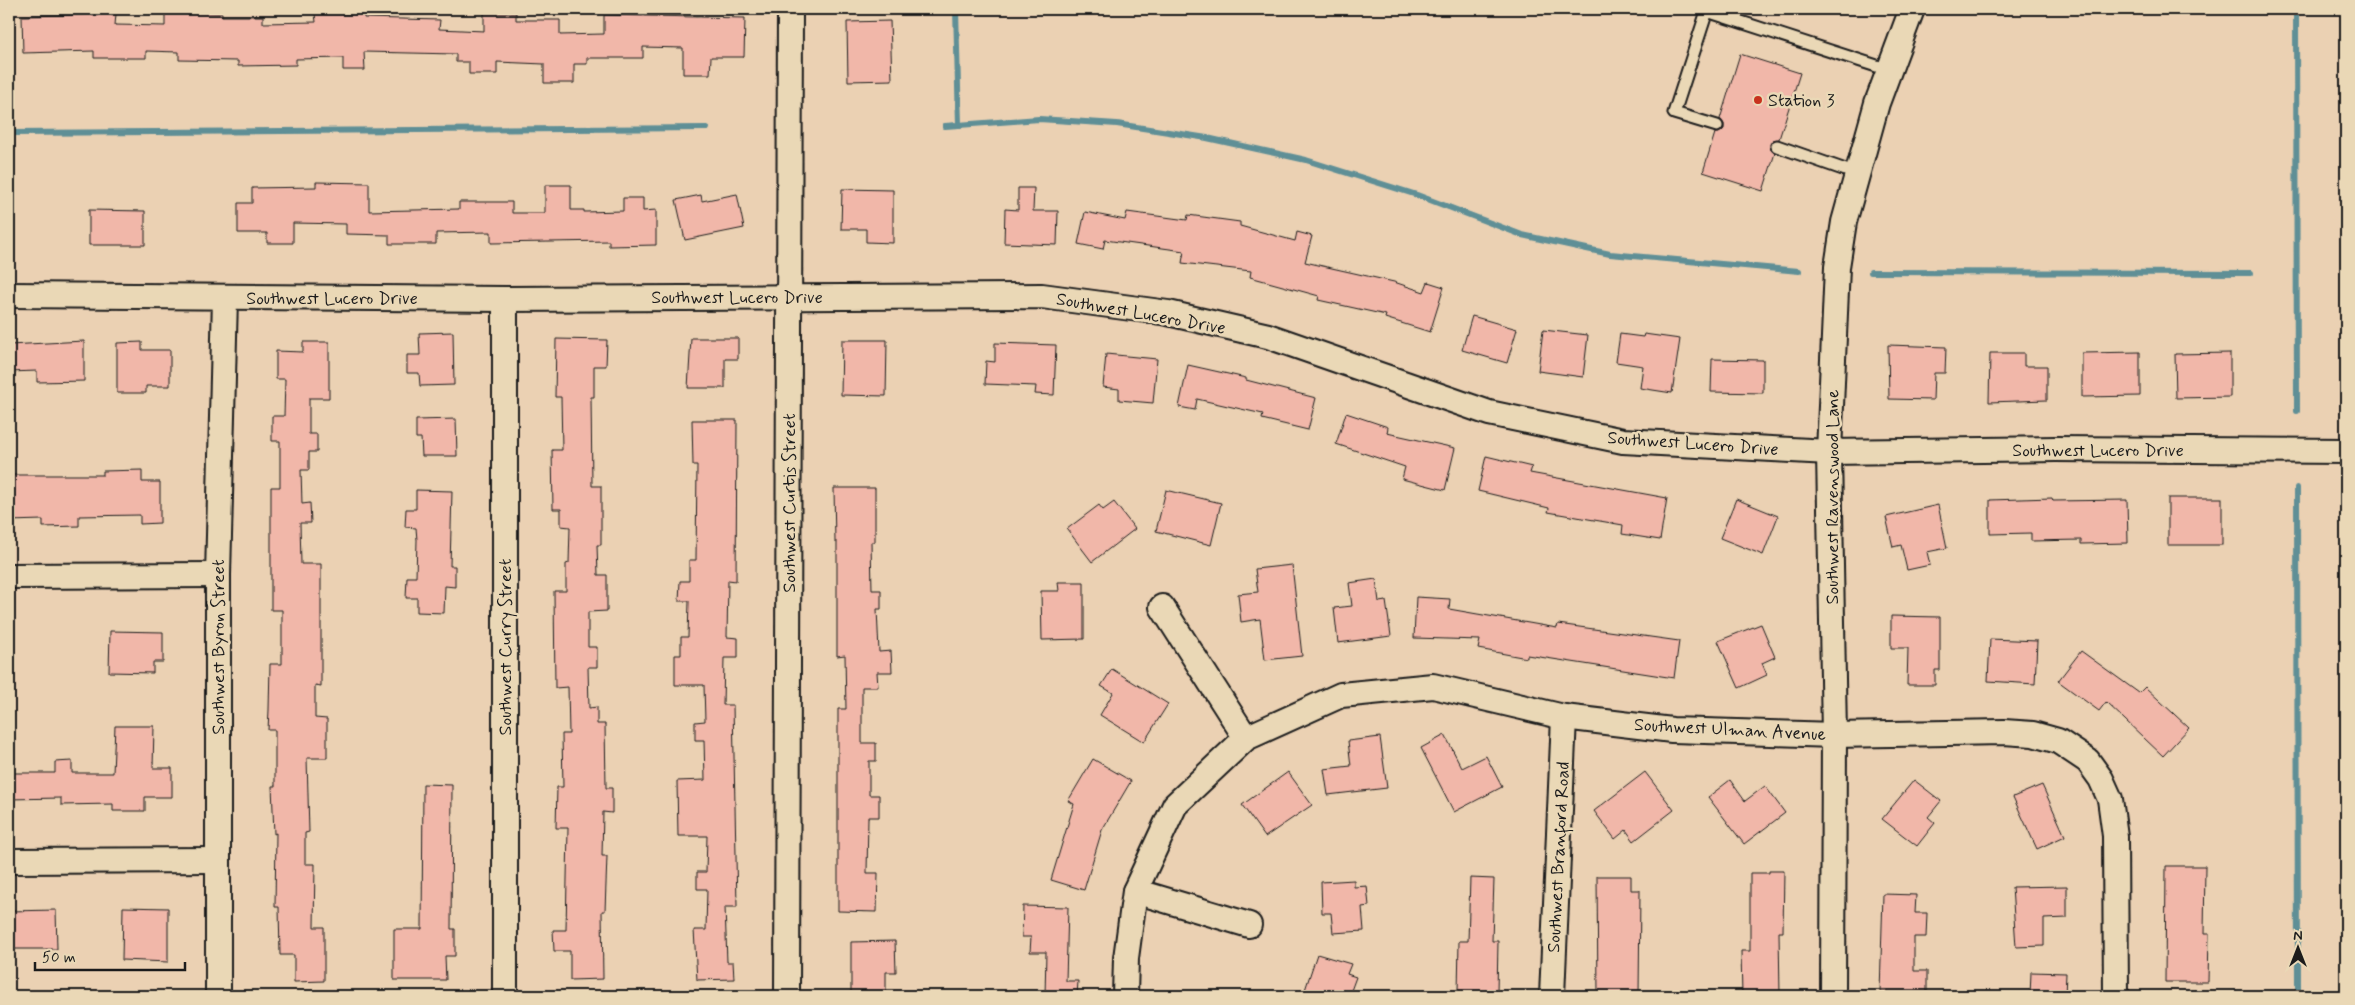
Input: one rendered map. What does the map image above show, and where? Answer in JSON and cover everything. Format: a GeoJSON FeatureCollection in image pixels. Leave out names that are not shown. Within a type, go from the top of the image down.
{"type":"FeatureCollection","features":[{"type":"Feature","properties":{"kind":"street","name":"Southwest Curtis Street"},"geometry":{"type":"LineString","coordinates":[[787,996],[790,9]]}},
{"type":"Feature","properties":{"kind":"street","name":"Southwest Ravenswood Lane"},"geometry":{"type":"LineString","coordinates":[[1833,996],[1834,735],[1830,452],[1837,267],[1844,222],[1877,103],[1912,9]]}},
{"type":"Feature","properties":{"kind":"street","name":"Southwest Lucero Drive"},"geometry":{"type":"LineString","coordinates":[[9,295],[225,298],[1042,296],[1168,313],[1268,336],[1489,413],[1623,440],[1830,452],[2055,450],[2346,451]]}},
{"type":"Feature","properties":{"kind":"street","name":"Southwest Byron Street"},"geometry":{"type":"LineString","coordinates":[[218,996],[218,575],[225,298]]}},
{"type":"Feature","properties":{"kind":"street","name":"Southwest Curry Street"},"geometry":{"type":"LineString","coordinates":[[505,298],[505,996]]}},
{"type":"Feature","properties":{"kind":"street"},"geometry":{"type":"LineString","coordinates":[[9,576],[218,575]]}},
{"type":"Feature","properties":{"kind":"street"},"geometry":{"type":"LineString","coordinates":[[1162,607],[1246,738]]}},
{"type":"Feature","properties":{"kind":"street","name":"Southwest Ulman Avenue"},"geometry":{"type":"LineString","coordinates":[[1125,996],[1126,958],[1135,891],[1175,805],[1246,738],[1341,695],[1433,686],[1564,717],[1672,730],[1834,735],[2004,732],[2034,734],[2069,747],[2088,761],[2096,771],[2110,799],[2115,836],[2116,996]]}},
{"type":"Feature","properties":{"kind":"street","name":"Southwest Branford Road"},"geometry":{"type":"LineString","coordinates":[[1552,996],[1564,717]]}},
{"type":"Feature","properties":{"kind":"street"},"geometry":{"type":"LineString","coordinates":[[9,861],[217,860]]}},
{"type":"Feature","properties":{"kind":"street"},"geometry":{"type":"LineString","coordinates":[[1135,891],[1250,925]]}},
{"type":"Feature","properties":{"kind":"lane"},"geometry":{"type":"LineString","coordinates":[[1717,126],[1674,113],[1707,11],[1889,70]]}},
{"type":"Feature","properties":{"kind":"lane"},"geometry":{"type":"LineString","coordinates":[[1777,146],[1857,174]]}},
{"type":"Feature","properties":{"kind":"building"},"geometry":{"type":"Polygon","coordinates":[[[165,12],[222,13],[222,16],[263,16],[263,23],[316,22],[315,14],[364,14],[364,18],[440,20],[439,29],[484,31],[484,13],[516,13],[516,20],[560,20],[560,35],[604,34],[604,15],[745,18],[744,57],[711,57],[710,74],[683,74],[683,48],[643,47],[643,58],[587,58],[587,64],[574,64],[574,83],[544,83],[544,64],[497,62],[497,74],[469,74],[469,62],[456,62],[456,54],[364,52],[365,70],[343,70],[343,58],[296,59],[296,65],[238,66],[238,61],[179,60],[179,52],[146,51],[146,58],[94,58],[94,51],[23,53],[22,16],[116,14],[115,25],[165,26],[165,12]]]}},
{"type":"Feature","properties":{"kind":"building"},"geometry":{"type":"Polygon","coordinates":[[[890,21],[892,80],[848,81],[847,22],[890,21]]]}},
{"type":"Feature","properties":{"kind":"building","name":"Station 3"},"geometry":{"type":"Polygon","coordinates":[[[1740,54],[1800,73],[1779,139],[1773,140],[1770,144],[1771,150],[1775,153],[1763,191],[1703,172],[1715,133],[1719,133],[1724,129],[1724,124],[1720,119],[1740,54]]]}},
{"type":"Feature","properties":{"kind":"building"},"geometry":{"type":"Polygon","coordinates":[[[316,182],[369,183],[369,211],[459,209],[459,202],[512,202],[512,213],[545,213],[545,185],[571,185],[571,210],[584,210],[584,212],[623,211],[623,198],[643,198],[643,211],[656,210],[656,245],[609,246],[609,241],[491,243],[491,232],[436,233],[436,244],[389,244],[389,235],[346,234],[346,224],[293,223],[293,243],[267,243],[267,233],[238,233],[238,203],[252,203],[252,188],[316,187],[316,182]]]}},
{"type":"Feature","properties":{"kind":"building"},"geometry":{"type":"Polygon","coordinates":[[[1018,188],[1034,188],[1033,211],[1058,211],[1057,245],[1004,243],[1005,209],[1018,210],[1018,188]]]}},
{"type":"Feature","properties":{"kind":"building"},"geometry":{"type":"Polygon","coordinates":[[[842,189],[893,190],[893,243],[866,242],[866,229],[841,229],[842,189]]]}},
{"type":"Feature","properties":{"kind":"building"},"geometry":{"type":"Polygon","coordinates":[[[737,194],[744,228],[685,240],[676,200],[701,195],[702,201],[737,194]]]}},
{"type":"Feature","properties":{"kind":"building"},"geometry":{"type":"Polygon","coordinates":[[[89,210],[145,211],[145,245],[89,245],[89,210]]]}},
{"type":"Feature","properties":{"kind":"building"},"geometry":{"type":"Polygon","coordinates":[[[1085,212],[1125,220],[1127,212],[1187,220],[1188,215],[1240,222],[1240,226],[1295,241],[1297,232],[1312,236],[1305,262],[1394,282],[1424,292],[1428,282],[1444,287],[1430,332],[1385,318],[1386,315],[1318,300],[1319,296],[1250,277],[1251,271],[1182,263],[1184,251],[1105,240],[1103,249],[1078,244],[1085,212]]]}},
{"type":"Feature","properties":{"kind":"building"},"geometry":{"type":"Polygon","coordinates":[[[1472,316],[1517,329],[1507,363],[1462,350],[1472,316]]]}},
{"type":"Feature","properties":{"kind":"building"},"geometry":{"type":"Polygon","coordinates":[[[1543,330],[1588,335],[1583,377],[1538,371],[1543,330]]]}},
{"type":"Feature","properties":{"kind":"building"},"geometry":{"type":"Polygon","coordinates":[[[453,332],[454,385],[420,386],[419,373],[407,373],[407,355],[420,355],[419,333],[453,332]]]}},
{"type":"Feature","properties":{"kind":"building"},"geometry":{"type":"Polygon","coordinates":[[[1620,334],[1643,337],[1644,334],[1680,339],[1672,393],[1640,388],[1643,366],[1616,362],[1620,334]]]}},
{"type":"Feature","properties":{"kind":"building"},"geometry":{"type":"Polygon","coordinates":[[[691,338],[738,338],[738,359],[725,359],[725,388],[688,388],[691,338]]]}},
{"type":"Feature","properties":{"kind":"building"},"geometry":{"type":"Polygon","coordinates":[[[556,339],[607,340],[606,366],[594,366],[594,397],[591,397],[592,486],[601,486],[601,545],[597,545],[598,575],[607,575],[607,611],[588,612],[588,647],[597,647],[597,667],[588,667],[589,708],[597,707],[597,724],[605,724],[606,788],[612,788],[612,813],[603,812],[602,856],[607,856],[605,911],[602,911],[603,979],[570,980],[570,951],[554,951],[553,930],[566,930],[568,828],[556,828],[557,787],[563,787],[562,734],[569,734],[568,687],[555,688],[554,591],[566,591],[566,564],[569,563],[570,527],[561,526],[561,509],[553,509],[552,450],[562,450],[561,397],[555,397],[556,339]]]}},
{"type":"Feature","properties":{"kind":"building"},"geometry":{"type":"Polygon","coordinates":[[[842,340],[887,340],[886,396],[841,395],[842,340]]]}},
{"type":"Feature","properties":{"kind":"building"},"geometry":{"type":"Polygon","coordinates":[[[84,341],[84,381],[37,382],[37,371],[9,372],[9,345],[84,341]]]}},
{"type":"Feature","properties":{"kind":"building"},"geometry":{"type":"Polygon","coordinates":[[[142,342],[142,350],[170,350],[170,386],[146,386],[146,393],[117,393],[117,343],[142,342]]]}},
{"type":"Feature","properties":{"kind":"building"},"geometry":{"type":"Polygon","coordinates":[[[303,342],[329,342],[329,398],[309,398],[309,434],[317,434],[317,452],[309,452],[309,470],[301,470],[302,504],[310,503],[311,523],[300,523],[301,564],[321,564],[321,686],[315,685],[315,718],[327,719],[327,758],[307,758],[309,832],[305,833],[305,864],[315,864],[314,927],[324,927],[324,981],[294,982],[294,955],[280,955],[279,907],[275,907],[276,833],[274,834],[272,786],[275,786],[275,730],[268,730],[270,664],[282,664],[282,610],[271,610],[271,487],[280,487],[280,441],[272,441],[272,416],[284,416],[285,379],[276,379],[276,351],[303,352],[303,342]]]}},
{"type":"Feature","properties":{"kind":"building"},"geometry":{"type":"Polygon","coordinates":[[[995,343],[1056,345],[1054,395],[1035,394],[1036,386],[985,384],[986,361],[995,362],[995,343]]]}},
{"type":"Feature","properties":{"kind":"building"},"geometry":{"type":"Polygon","coordinates":[[[1888,345],[1946,347],[1945,373],[1934,373],[1933,400],[1889,399],[1888,345]]]}},
{"type":"Feature","properties":{"kind":"building"},"geometry":{"type":"Polygon","coordinates":[[[2140,352],[2140,396],[2082,397],[2082,353],[2140,352]]]}},
{"type":"Feature","properties":{"kind":"building"},"geometry":{"type":"Polygon","coordinates":[[[1990,353],[2024,353],[2024,366],[2047,366],[2047,400],[1989,402],[1990,353]]]}},
{"type":"Feature","properties":{"kind":"building"},"geometry":{"type":"Polygon","coordinates":[[[2230,353],[2230,397],[2176,398],[2175,354],[2230,353]]]}},
{"type":"Feature","properties":{"kind":"building"},"geometry":{"type":"Polygon","coordinates":[[[1106,354],[1157,359],[1153,403],[1119,400],[1119,389],[1103,387],[1106,354]]]}},
{"type":"Feature","properties":{"kind":"building"},"geometry":{"type":"Polygon","coordinates":[[[1712,359],[1763,360],[1763,393],[1711,392],[1712,359]]]}},
{"type":"Feature","properties":{"kind":"building"},"geometry":{"type":"Polygon","coordinates":[[[1188,365],[1246,378],[1246,380],[1316,398],[1308,430],[1262,419],[1263,414],[1197,399],[1195,410],[1179,407],[1188,365]]]}},
{"type":"Feature","properties":{"kind":"building"},"geometry":{"type":"Polygon","coordinates":[[[1346,413],[1388,427],[1387,433],[1455,448],[1445,490],[1402,479],[1405,467],[1336,444],[1346,413]]]}},
{"type":"Feature","properties":{"kind":"building"},"geometry":{"type":"Polygon","coordinates":[[[456,419],[457,456],[422,456],[421,438],[416,438],[416,420],[456,419]]]}},
{"type":"Feature","properties":{"kind":"building"},"geometry":{"type":"Polygon","coordinates":[[[692,420],[737,420],[736,581],[728,580],[727,637],[738,638],[738,658],[724,658],[723,705],[733,705],[737,907],[725,907],[727,962],[733,962],[734,979],[697,980],[694,930],[706,930],[707,889],[697,889],[697,872],[706,872],[707,836],[678,836],[677,781],[705,780],[704,740],[695,740],[695,722],[705,721],[704,685],[675,685],[675,655],[681,655],[681,637],[688,637],[689,601],[679,601],[680,581],[689,581],[689,560],[696,560],[697,465],[693,465],[692,420]]]}},
{"type":"Feature","properties":{"kind":"building"},"geometry":{"type":"Polygon","coordinates":[[[1486,456],[1532,467],[1530,473],[1667,498],[1660,540],[1622,534],[1623,525],[1548,512],[1549,508],[1478,491],[1486,456]]]}},
{"type":"Feature","properties":{"kind":"building"},"geometry":{"type":"Polygon","coordinates":[[[142,470],[142,482],[160,482],[160,523],[140,524],[140,515],[79,516],[79,526],[43,527],[43,520],[9,521],[9,475],[103,475],[103,471],[142,470]]]}},
{"type":"Feature","properties":{"kind":"building"},"geometry":{"type":"Polygon","coordinates":[[[834,488],[875,488],[875,542],[871,542],[872,590],[881,590],[881,609],[877,609],[879,652],[891,651],[892,672],[877,672],[878,687],[862,687],[862,743],[876,743],[876,761],[869,761],[869,795],[879,795],[879,817],[868,817],[867,873],[878,873],[877,912],[838,911],[838,709],[846,709],[845,655],[837,656],[837,542],[835,542],[834,488]]]}},
{"type":"Feature","properties":{"kind":"building"},"geometry":{"type":"Polygon","coordinates":[[[416,490],[452,491],[450,566],[455,566],[455,587],[445,586],[444,613],[417,612],[417,598],[406,598],[407,577],[416,577],[417,540],[416,528],[405,527],[406,509],[416,509],[416,490]]]}},
{"type":"Feature","properties":{"kind":"building"},"geometry":{"type":"Polygon","coordinates":[[[1166,490],[1221,503],[1211,545],[1156,531],[1166,490]]]}},
{"type":"Feature","properties":{"kind":"building"},"geometry":{"type":"Polygon","coordinates":[[[2052,498],[2053,501],[2127,500],[2128,543],[2081,544],[2081,540],[2031,541],[2031,533],[1990,534],[1990,500],[2052,498]]]}},
{"type":"Feature","properties":{"kind":"building"},"geometry":{"type":"Polygon","coordinates":[[[2168,498],[2222,498],[2222,545],[2168,545],[2168,498]]]}},
{"type":"Feature","properties":{"kind":"building"},"geometry":{"type":"Polygon","coordinates":[[[1736,499],[1778,516],[1763,555],[1720,538],[1736,499]]]}},
{"type":"Feature","properties":{"kind":"building"},"geometry":{"type":"Polygon","coordinates":[[[1114,502],[1135,529],[1092,562],[1067,529],[1099,505],[1103,510],[1114,502]]]}},
{"type":"Feature","properties":{"kind":"building"},"geometry":{"type":"Polygon","coordinates":[[[1938,505],[1947,548],[1927,552],[1930,565],[1907,570],[1901,545],[1893,547],[1886,517],[1938,505]]]}},
{"type":"Feature","properties":{"kind":"building"},"geometry":{"type":"Polygon","coordinates":[[[1292,565],[1302,656],[1265,660],[1260,619],[1241,622],[1238,594],[1258,592],[1255,569],[1292,565]]]}},
{"type":"Feature","properties":{"kind":"building"},"geometry":{"type":"Polygon","coordinates":[[[1376,579],[1379,602],[1386,601],[1391,636],[1338,643],[1334,608],[1352,606],[1349,583],[1376,579]]]}},
{"type":"Feature","properties":{"kind":"building"},"geometry":{"type":"Polygon","coordinates":[[[1058,582],[1084,582],[1084,639],[1042,640],[1041,591],[1059,591],[1058,582]]]}},
{"type":"Feature","properties":{"kind":"building"},"geometry":{"type":"Polygon","coordinates":[[[1416,597],[1450,599],[1449,609],[1557,628],[1558,624],[1679,641],[1674,678],[1527,655],[1527,658],[1478,649],[1480,640],[1414,638],[1416,597]]]}},
{"type":"Feature","properties":{"kind":"building"},"geometry":{"type":"Polygon","coordinates":[[[1891,616],[1940,617],[1940,670],[1935,670],[1935,685],[1907,685],[1908,648],[1891,648],[1891,616]]]}},
{"type":"Feature","properties":{"kind":"building"},"geometry":{"type":"Polygon","coordinates":[[[1761,624],[1775,657],[1762,663],[1767,675],[1739,688],[1718,641],[1761,624]]]}},
{"type":"Feature","properties":{"kind":"building"},"geometry":{"type":"Polygon","coordinates":[[[110,631],[163,632],[163,662],[153,662],[153,673],[109,672],[110,631]]]}},
{"type":"Feature","properties":{"kind":"building"},"geometry":{"type":"Polygon","coordinates":[[[1990,639],[2037,641],[2035,684],[1988,681],[1990,639]]]}},
{"type":"Feature","properties":{"kind":"building"},"geometry":{"type":"Polygon","coordinates":[[[2081,651],[2139,693],[2145,687],[2189,728],[2163,756],[2106,702],[2099,711],[2058,681],[2081,651]]]}},
{"type":"Feature","properties":{"kind":"building"},"geometry":{"type":"Polygon","coordinates":[[[1112,669],[1168,704],[1144,742],[1100,715],[1113,693],[1101,686],[1112,669]]]}},
{"type":"Feature","properties":{"kind":"building"},"geometry":{"type":"Polygon","coordinates":[[[115,726],[154,726],[153,768],[172,768],[172,797],[145,797],[145,811],[113,811],[113,804],[61,805],[61,798],[9,799],[9,773],[55,773],[55,762],[72,761],[72,773],[113,773],[115,726]]]}},
{"type":"Feature","properties":{"kind":"building"},"geometry":{"type":"Polygon","coordinates":[[[1445,735],[1462,768],[1486,756],[1502,787],[1454,812],[1421,748],[1445,735]]]}},
{"type":"Feature","properties":{"kind":"building"},"geometry":{"type":"Polygon","coordinates":[[[1380,737],[1387,788],[1328,795],[1324,769],[1351,766],[1348,741],[1380,737]]]}},
{"type":"Feature","properties":{"kind":"building"},"geometry":{"type":"Polygon","coordinates":[[[1093,759],[1131,781],[1102,830],[1084,890],[1051,880],[1074,804],[1068,801],[1093,759]]]}},
{"type":"Feature","properties":{"kind":"building"},"geometry":{"type":"Polygon","coordinates":[[[1288,772],[1312,805],[1265,837],[1242,805],[1288,772]]]}},
{"type":"Feature","properties":{"kind":"building"},"geometry":{"type":"Polygon","coordinates":[[[1645,772],[1674,810],[1634,841],[1626,830],[1615,839],[1594,811],[1645,772]]]}},
{"type":"Feature","properties":{"kind":"building"},"geometry":{"type":"Polygon","coordinates":[[[1730,780],[1745,801],[1765,786],[1785,813],[1744,844],[1708,797],[1730,780]]]}},
{"type":"Feature","properties":{"kind":"building"},"geometry":{"type":"Polygon","coordinates":[[[1914,780],[1941,801],[1928,817],[1935,823],[1917,846],[1882,819],[1914,780]]]}},
{"type":"Feature","properties":{"kind":"building"},"geometry":{"type":"Polygon","coordinates":[[[423,784],[452,785],[451,929],[455,929],[455,956],[445,956],[446,980],[394,980],[394,929],[422,929],[423,784]]]}},
{"type":"Feature","properties":{"kind":"building"},"geometry":{"type":"Polygon","coordinates":[[[2042,785],[2065,836],[2037,849],[2013,797],[2042,785]]]}},
{"type":"Feature","properties":{"kind":"building"},"geometry":{"type":"Polygon","coordinates":[[[2166,866],[2205,866],[2204,934],[2209,934],[2208,982],[2165,982],[2166,866]]]}},
{"type":"Feature","properties":{"kind":"building"},"geometry":{"type":"Polygon","coordinates":[[[1769,871],[1784,871],[1783,932],[1779,932],[1780,996],[1742,996],[1741,951],[1750,951],[1750,873],[1769,873],[1769,871]]]}},
{"type":"Feature","properties":{"kind":"building"},"geometry":{"type":"Polygon","coordinates":[[[1597,876],[1631,876],[1631,890],[1640,890],[1639,996],[1598,996],[1597,876]]]}},
{"type":"Feature","properties":{"kind":"building"},"geometry":{"type":"Polygon","coordinates":[[[1470,878],[1494,879],[1492,941],[1498,941],[1497,993],[1458,992],[1459,941],[1468,941],[1470,878]]]}},
{"type":"Feature","properties":{"kind":"building"},"geometry":{"type":"Polygon","coordinates":[[[1354,880],[1354,887],[1367,886],[1369,906],[1362,907],[1364,931],[1333,933],[1331,913],[1322,913],[1321,882],[1354,880]]]}},
{"type":"Feature","properties":{"kind":"building"},"geometry":{"type":"Polygon","coordinates":[[[2067,886],[2067,918],[2044,919],[2044,946],[2016,947],[2012,887],[2067,886]]]}},
{"type":"Feature","properties":{"kind":"building"},"geometry":{"type":"Polygon","coordinates":[[[1883,894],[1916,895],[1915,913],[1927,913],[1926,937],[1914,937],[1914,971],[1927,971],[1927,996],[1886,996],[1886,992],[1880,992],[1883,894]]]}},
{"type":"Feature","properties":{"kind":"building"},"geometry":{"type":"Polygon","coordinates":[[[1023,906],[1068,907],[1066,981],[1078,981],[1077,996],[1045,996],[1046,952],[1030,952],[1031,937],[1022,937],[1023,906]]]}},
{"type":"Feature","properties":{"kind":"building"},"geometry":{"type":"Polygon","coordinates":[[[123,907],[168,908],[168,962],[122,960],[123,907]]]}},
{"type":"Feature","properties":{"kind":"building"},"geometry":{"type":"Polygon","coordinates":[[[56,910],[57,949],[9,949],[9,911],[56,910]]]}},
{"type":"Feature","properties":{"kind":"building"},"geometry":{"type":"Polygon","coordinates":[[[895,941],[896,972],[886,972],[886,996],[851,996],[851,942],[895,941]]]}},
{"type":"Feature","properties":{"kind":"building"},"geometry":{"type":"Polygon","coordinates":[[[1317,954],[1351,964],[1347,974],[1356,977],[1349,996],[1303,996],[1317,954]]]}},
{"type":"Feature","properties":{"kind":"building"},"geometry":{"type":"Polygon","coordinates":[[[2031,972],[2066,973],[2065,996],[2030,996],[2031,972]]]}},
{"type":"Feature","properties":{"kind":"waterway"},"geometry":{"type":"LineString","coordinates":[[956,9],[959,125]]}},
{"type":"Feature","properties":{"kind":"waterway"},"geometry":{"type":"LineString","coordinates":[[2296,9],[2297,411]]}},
{"type":"Feature","properties":{"kind":"waterway"},"geometry":{"type":"LineString","coordinates":[[945,126],[1039,119],[1117,124],[1207,138],[1306,160],[1417,195],[1522,235],[1610,254],[1799,271]]}},
{"type":"Feature","properties":{"kind":"waterway"},"geometry":{"type":"LineString","coordinates":[[9,133],[707,128]]}},
{"type":"Feature","properties":{"kind":"waterway"},"geometry":{"type":"LineString","coordinates":[[1871,272],[2251,273]]}},
{"type":"Feature","properties":{"kind":"waterway"},"geometry":{"type":"LineString","coordinates":[[2297,488],[2298,996]]}},
{"type":"Feature","properties":{"kind":"place","name":"Station 3"},"geometry":{"type":"Point","coordinates":[1758,100]}}]}
